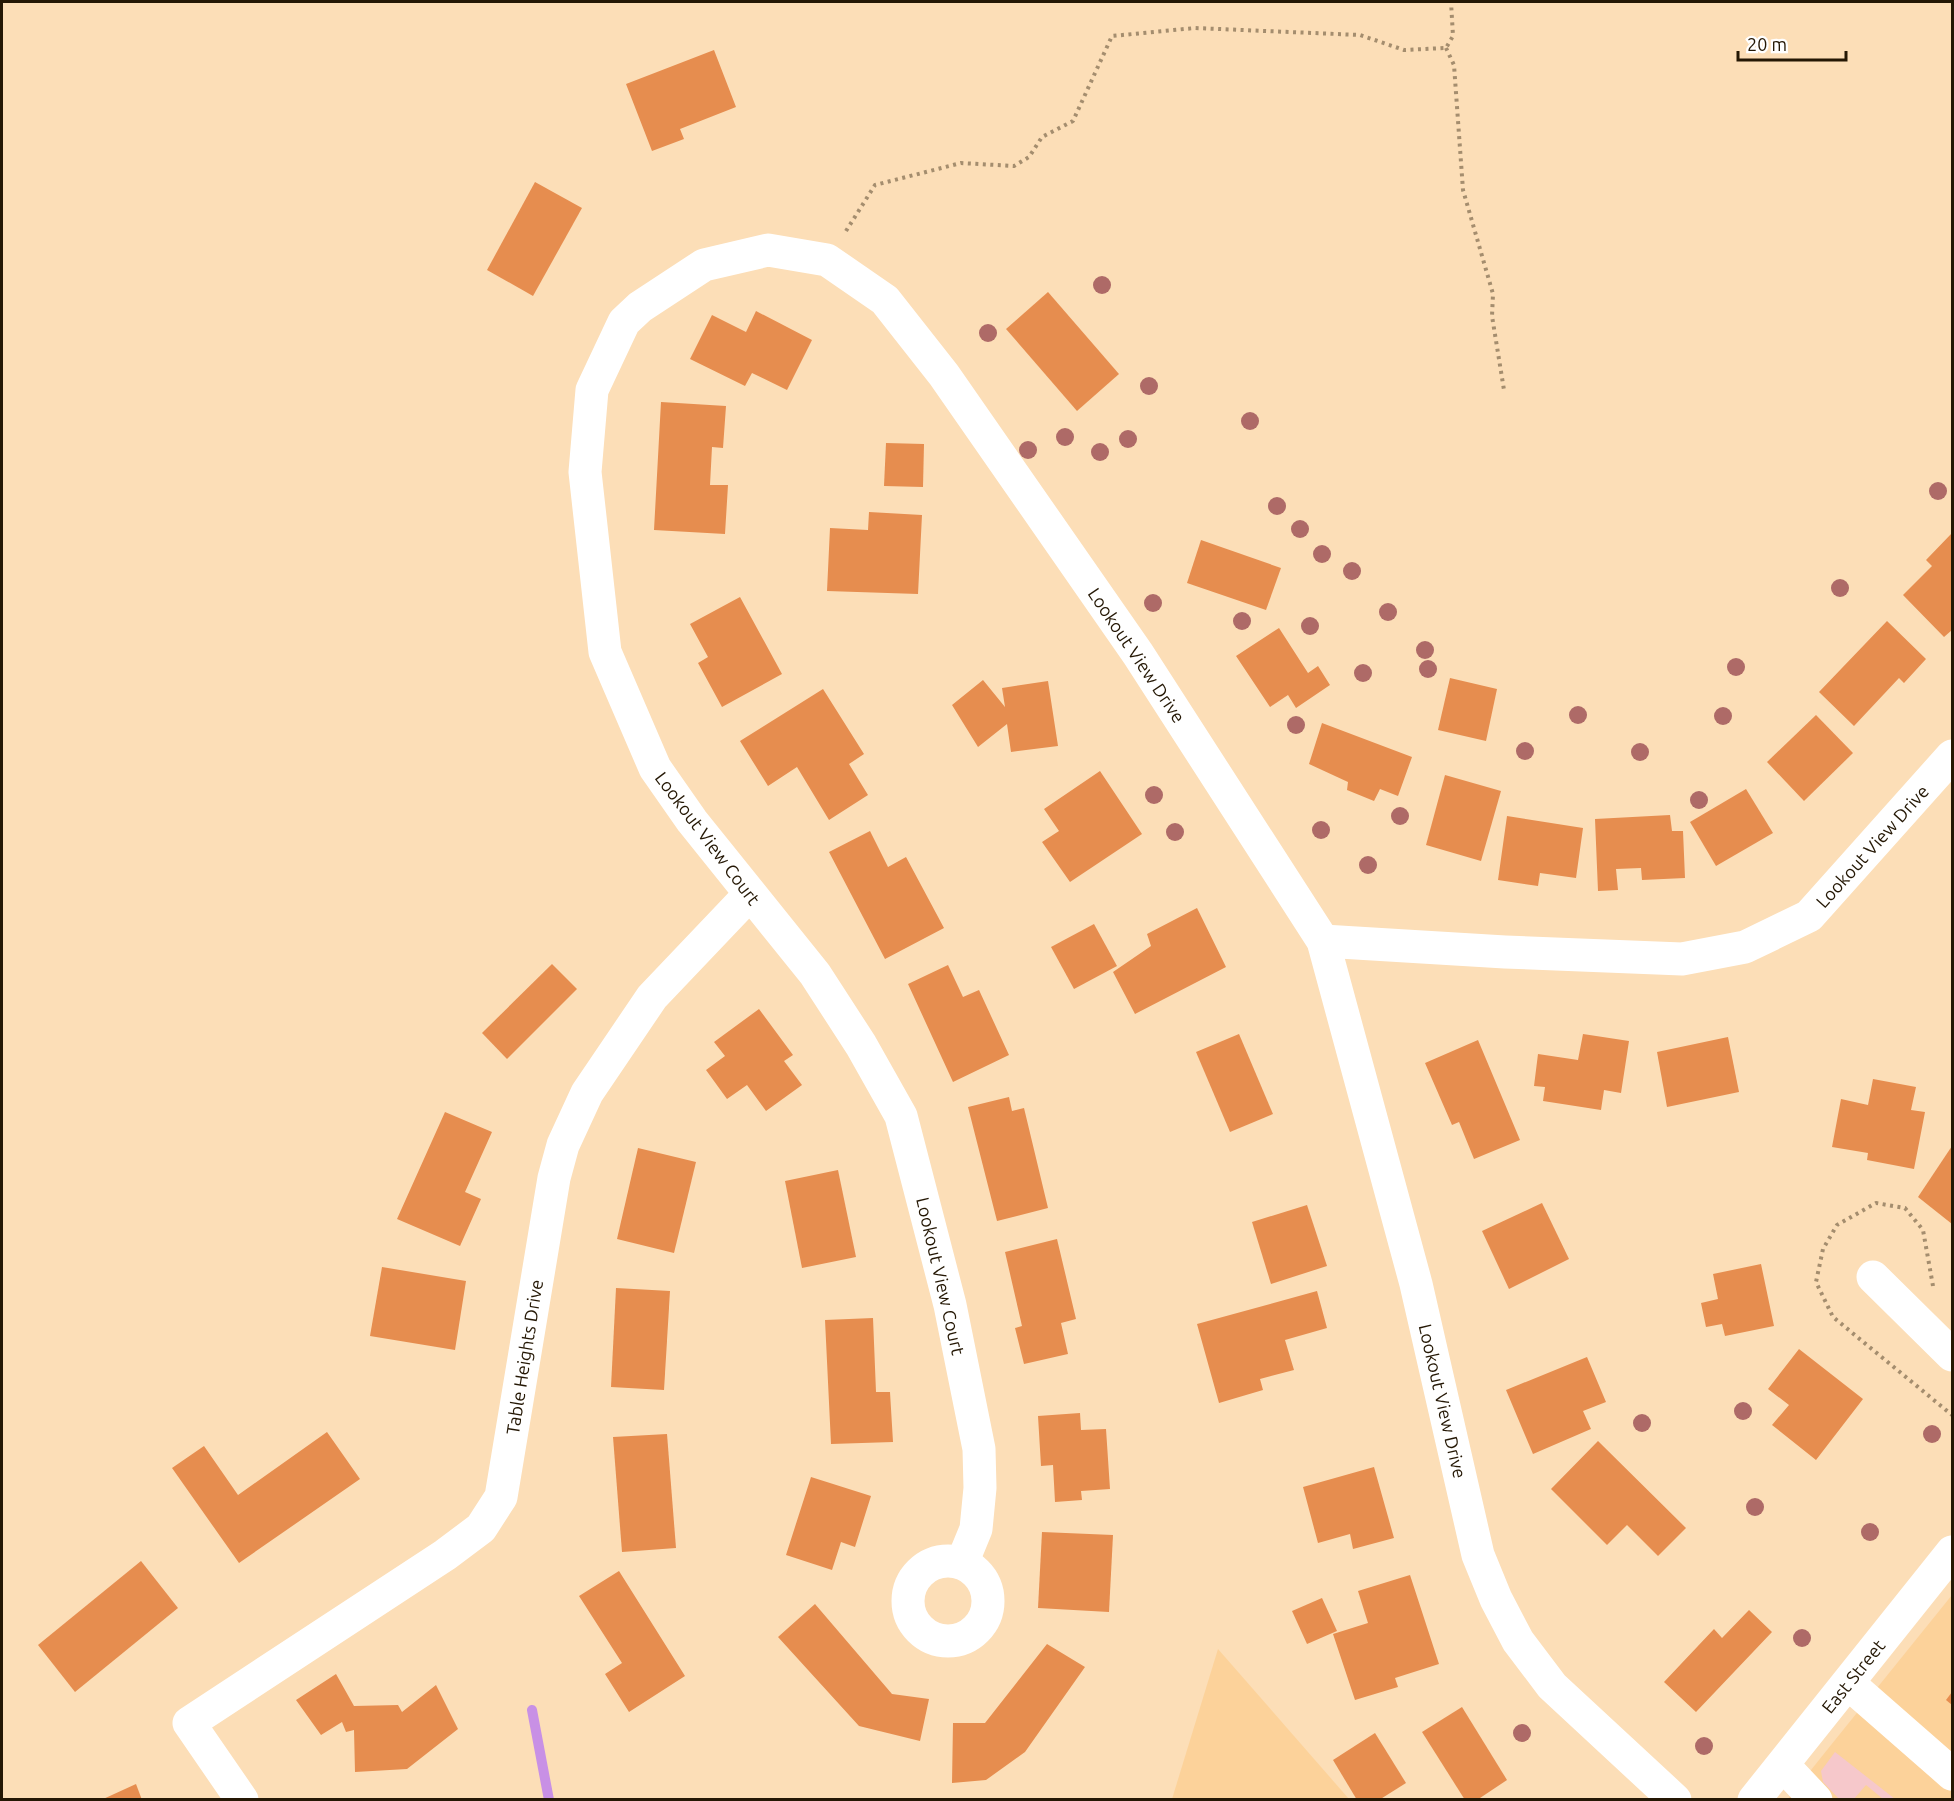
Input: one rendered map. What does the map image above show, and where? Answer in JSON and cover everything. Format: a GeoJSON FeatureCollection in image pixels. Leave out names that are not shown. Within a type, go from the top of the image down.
{"type":"FeatureCollection","features":[{"type":"Feature","properties":{"kind":"street","name":"Lookout View Court"},"geometry":{"type":"LineString","coordinates":[[944,375],[885,300],[828,260],[768,250],[704,265],[640,306],[624,322],[592,390],[585,472],[605,652],[655,768],[692,821],[815,974],[861,1045],[901,1116],[950,1305],[979,1449],[980,1488],[976,1529],[962,1563]]}},
{"type":"Feature","properties":{"kind":"street","name":"Lookout View Drive"},"geometry":{"type":"LineString","coordinates":[[944,375],[1138,654],[1323,940],[1416,1284],[1478,1554],[1518,1641],[1552,1686],[1675,1800]]}},
{"type":"Feature","properties":{"kind":"street","name":"Lookout View Drive"},"geometry":{"type":"LineString","coordinates":[[1323,940],[1505,952],[1682,959],[1744,947],[1809,916],[1953,756]]}},
{"type":"Feature","properties":{"kind":"street","name":"Table Heights Drive"},"geometry":{"type":"LineString","coordinates":[[242,1800],[189,1723],[445,1556],[481,1528],[501,1497],[554,1178],[562,1145],[587,1094],[652,997],[750,894]]}},
{"type":"Feature","properties":{"kind":"street"},"geometry":{"type":"LineString","coordinates":[[1873,1277],[1953,1355]]}},
{"type":"Feature","properties":{"kind":"street","name":"East Street"},"geometry":{"type":"LineString","coordinates":[[1754,1800],[1953,1552]]}},
{"type":"Feature","properties":{"kind":"street"},"geometry":{"type":"LineString","coordinates":[[1848,1683],[1953,1774]]}},
{"type":"Feature","properties":{"kind":"street"},"geometry":{"type":"LineString","coordinates":[[1783,1765],[1816,1800]]}},
{"type":"Feature","properties":{"kind":"path"},"geometry":{"type":"LineString","coordinates":[[1446,48],[1452,36],[1451,2]]}},
{"type":"Feature","properties":{"kind":"path"},"geometry":{"type":"LineString","coordinates":[[828,260],[875,185],[961,163],[1014,166],[1029,157],[1042,137],[1073,121],[1112,36],[1195,28],[1360,35],[1404,50],[1446,48]]}},
{"type":"Feature","properties":{"kind":"path"},"geometry":{"type":"LineString","coordinates":[[1446,48],[1454,65],[1463,190],[1493,294],[1492,316],[1504,390]]}},
{"type":"Feature","properties":{"kind":"shaded area"},"geometry":{"type":"Polygon","coordinates":[[[1952,1595],[1952,1799],[1787,1800],[1831,1745],[1952,1595]]]}},
{"type":"Feature","properties":{"kind":"shaded area"},"geometry":{"type":"Polygon","coordinates":[[[1218,1649],[1349,1799],[1172,1799],[1218,1649]]]}},
{"type":"Feature","properties":{"kind":"shaded area"},"geometry":{"type":"Polygon","coordinates":[[[1835,1752],[1895,1799],[1883,1799],[1866,1785],[1854,1799],[1839,1799],[1823,1782],[1821,1771],[1835,1752]]]}},
{"type":"Feature","properties":{"kind":"building"},"geometry":{"type":"Polygon","coordinates":[[[714,50],[736,107],[680,129],[684,139],[652,151],[626,84],[714,50]]]}},
{"type":"Feature","properties":{"kind":"building"},"geometry":{"type":"Polygon","coordinates":[[[535,182],[582,208],[533,296],[487,270],[535,182]]]}},
{"type":"Feature","properties":{"kind":"building"},"geometry":{"type":"Polygon","coordinates":[[[1048,292],[1119,374],[1077,411],[1006,329],[1048,292]]]}},
{"type":"Feature","properties":{"kind":"building"},"geometry":{"type":"Polygon","coordinates":[[[756,311],[812,340],[787,390],[752,373],[745,386],[690,359],[712,315],[746,332],[756,311]]]}},
{"type":"Feature","properties":{"kind":"building"},"geometry":{"type":"Polygon","coordinates":[[[661,402],[726,406],[723,448],[712,447],[710,485],[728,485],[725,534],[654,530],[661,402]]]}},
{"type":"Feature","properties":{"kind":"building"},"geometry":{"type":"Polygon","coordinates":[[[886,443],[924,444],[923,487],[884,486],[886,443]]]}},
{"type":"Feature","properties":{"kind":"building"},"geometry":{"type":"Polygon","coordinates":[[[869,512],[922,515],[918,594],[827,591],[830,528],[868,530],[869,512]]]}},
{"type":"Feature","properties":{"kind":"building"},"geometry":{"type":"Polygon","coordinates":[[[1952,533],[1952,630],[1944,637],[1903,595],[1932,566],[1926,560],[1952,533]]]}},
{"type":"Feature","properties":{"kind":"building"},"geometry":{"type":"Polygon","coordinates":[[[1201,540],[1281,568],[1266,610],[1187,583],[1201,540]]]}},
{"type":"Feature","properties":{"kind":"building"},"geometry":{"type":"Polygon","coordinates":[[[740,597],[782,674],[722,707],[698,663],[708,657],[690,624],[740,597]]]}},
{"type":"Feature","properties":{"kind":"building"},"geometry":{"type":"Polygon","coordinates":[[[1887,621],[1926,659],[1904,683],[1899,678],[1854,726],[1819,692],[1887,621]]]}},
{"type":"Feature","properties":{"kind":"building"},"geometry":{"type":"Polygon","coordinates":[[[1279,628],[1308,673],[1318,666],[1330,685],[1296,708],[1288,695],[1270,707],[1236,656],[1279,628]]]}},
{"type":"Feature","properties":{"kind":"building"},"geometry":{"type":"Polygon","coordinates":[[[1450,678],[1497,689],[1486,741],[1438,730],[1450,678]]]}},
{"type":"Feature","properties":{"kind":"building"},"geometry":{"type":"Polygon","coordinates":[[[983,680],[1005,707],[1002,688],[1048,681],[1058,746],[1011,752],[1007,724],[978,747],[952,705],[983,680]]]}},
{"type":"Feature","properties":{"kind":"building"},"geometry":{"type":"Polygon","coordinates":[[[823,689],[864,754],[849,764],[868,795],[829,820],[797,767],[768,786],[740,741],[823,689]]]}},
{"type":"Feature","properties":{"kind":"building"},"geometry":{"type":"Polygon","coordinates":[[[1816,715],[1853,753],[1804,801],[1767,762],[1816,715]]]}},
{"type":"Feature","properties":{"kind":"building"},"geometry":{"type":"Polygon","coordinates":[[[1322,723],[1412,757],[1398,796],[1380,789],[1374,801],[1347,790],[1348,782],[1309,764],[1322,723]]]}},
{"type":"Feature","properties":{"kind":"building"},"geometry":{"type":"Polygon","coordinates":[[[1100,771],[1142,834],[1070,882],[1042,842],[1059,831],[1044,809],[1100,771]]]}},
{"type":"Feature","properties":{"kind":"building"},"geometry":{"type":"Polygon","coordinates":[[[1445,775],[1501,791],[1481,861],[1426,845],[1445,775]]]}},
{"type":"Feature","properties":{"kind":"building"},"geometry":{"type":"Polygon","coordinates":[[[1746,789],[1773,833],[1716,866],[1690,822],[1746,789]]]}},
{"type":"Feature","properties":{"kind":"building"},"geometry":{"type":"Polygon","coordinates":[[[1670,815],[1672,831],[1683,831],[1685,878],[1642,880],[1641,868],[1616,869],[1618,890],[1598,891],[1595,819],[1670,815]]]}},
{"type":"Feature","properties":{"kind":"building"},"geometry":{"type":"Polygon","coordinates":[[[1507,816],[1583,828],[1576,878],[1540,873],[1538,886],[1498,880],[1507,816]]]}},
{"type":"Feature","properties":{"kind":"building"},"geometry":{"type":"Polygon","coordinates":[[[870,831],[888,867],[906,857],[944,928],[885,959],[829,852],[870,831]]]}},
{"type":"Feature","properties":{"kind":"building"},"geometry":{"type":"Polygon","coordinates":[[[1197,908],[1226,967],[1135,1014],[1113,972],[1151,946],[1147,934],[1197,908]]]}},
{"type":"Feature","properties":{"kind":"building"},"geometry":{"type":"Polygon","coordinates":[[[1094,924],[1117,966],[1074,989],[1051,947],[1094,924]]]}},
{"type":"Feature","properties":{"kind":"building"},"geometry":{"type":"Polygon","coordinates":[[[552,964],[577,989],[507,1059],[482,1033],[552,964]]]}},
{"type":"Feature","properties":{"kind":"building"},"geometry":{"type":"Polygon","coordinates":[[[948,965],[963,997],[979,990],[1009,1055],[953,1082],[908,984],[948,965]]]}},
{"type":"Feature","properties":{"kind":"building"},"geometry":{"type":"Polygon","coordinates":[[[759,1009],[793,1055],[784,1061],[802,1085],[766,1111],[747,1085],[727,1099],[706,1070],[725,1056],[714,1042],[759,1009]]]}},
{"type":"Feature","properties":{"kind":"building"},"geometry":{"type":"Polygon","coordinates":[[[1239,1034],[1273,1114],[1230,1132],[1196,1052],[1239,1034]]]}},
{"type":"Feature","properties":{"kind":"building"},"geometry":{"type":"Polygon","coordinates":[[[1583,1034],[1629,1041],[1621,1093],[1604,1090],[1601,1110],[1543,1101],[1545,1087],[1534,1086],[1538,1054],[1578,1060],[1583,1034]]]}},
{"type":"Feature","properties":{"kind":"building"},"geometry":{"type":"Polygon","coordinates":[[[1728,1037],[1739,1092],[1667,1107],[1657,1052],[1728,1037]]]}},
{"type":"Feature","properties":{"kind":"building"},"geometry":{"type":"Polygon","coordinates":[[[1478,1040],[1520,1140],[1474,1159],[1459,1122],[1452,1125],[1425,1063],[1478,1040]]]}},
{"type":"Feature","properties":{"kind":"building"},"geometry":{"type":"Polygon","coordinates":[[[1873,1079],[1916,1087],[1911,1110],[1925,1112],[1914,1169],[1867,1160],[1868,1153],[1832,1147],[1841,1099],[1868,1105],[1873,1079]]]}},
{"type":"Feature","properties":{"kind":"building"},"geometry":{"type":"Polygon","coordinates":[[[1009,1097],[1012,1111],[1024,1108],[1048,1208],[997,1221],[968,1107],[1009,1097]]]}},
{"type":"Feature","properties":{"kind":"building"},"geometry":{"type":"Polygon","coordinates":[[[445,1112],[492,1132],[465,1192],[481,1199],[460,1246],[397,1219],[445,1112]]]}},
{"type":"Feature","properties":{"kind":"building"},"geometry":{"type":"Polygon","coordinates":[[[1952,1146],[1952,1224],[1918,1197],[1952,1146]]]}},
{"type":"Feature","properties":{"kind":"building"},"geometry":{"type":"Polygon","coordinates":[[[638,1148],[696,1162],[674,1253],[617,1239],[638,1148]]]}},
{"type":"Feature","properties":{"kind":"building"},"geometry":{"type":"Polygon","coordinates":[[[838,1170],[856,1257],[802,1268],[785,1181],[838,1170]]]}},
{"type":"Feature","properties":{"kind":"building"},"geometry":{"type":"Polygon","coordinates":[[[1542,1203],[1569,1259],[1509,1289],[1482,1231],[1542,1203]]]}},
{"type":"Feature","properties":{"kind":"building"},"geometry":{"type":"Polygon","coordinates":[[[1307,1205],[1327,1266],[1271,1284],[1252,1222],[1307,1205]]]}},
{"type":"Feature","properties":{"kind":"building"},"geometry":{"type":"Polygon","coordinates":[[[1057,1239],[1076,1319],[1061,1323],[1068,1354],[1024,1364],[1015,1328],[1022,1326],[1005,1252],[1057,1239]]]}},
{"type":"Feature","properties":{"kind":"building"},"geometry":{"type":"Polygon","coordinates":[[[1761,1264],[1774,1326],[1725,1336],[1722,1324],[1706,1327],[1701,1303],[1718,1299],[1713,1274],[1761,1264]]]}},
{"type":"Feature","properties":{"kind":"building"},"geometry":{"type":"Polygon","coordinates":[[[382,1267],[466,1281],[455,1350],[370,1336],[382,1267]]]}},
{"type":"Feature","properties":{"kind":"building"},"geometry":{"type":"Polygon","coordinates":[[[616,1288],[670,1291],[664,1390],[611,1387],[616,1288]]]}},
{"type":"Feature","properties":{"kind":"building"},"geometry":{"type":"Polygon","coordinates":[[[1317,1291],[1327,1328],[1285,1340],[1294,1370],[1260,1379],[1263,1390],[1219,1403],[1197,1324],[1317,1291]]]}},
{"type":"Feature","properties":{"kind":"building"},"geometry":{"type":"Polygon","coordinates":[[[873,1318],[876,1392],[890,1392],[893,1442],[831,1444],[825,1320],[873,1318]]]}},
{"type":"Feature","properties":{"kind":"building"},"geometry":{"type":"Polygon","coordinates":[[[1799,1349],[1863,1399],[1816,1460],[1772,1425],[1789,1405],[1768,1389],[1799,1349]]]}},
{"type":"Feature","properties":{"kind":"building"},"geometry":{"type":"Polygon","coordinates":[[[1587,1357],[1606,1402],[1583,1411],[1591,1429],[1533,1454],[1506,1390],[1587,1357]]]}},
{"type":"Feature","properties":{"kind":"building"},"geometry":{"type":"Polygon","coordinates":[[[1080,1413],[1081,1430],[1106,1429],[1110,1489],[1081,1491],[1082,1500],[1055,1502],[1053,1465],[1041,1466],[1038,1416],[1080,1413]]]}},
{"type":"Feature","properties":{"kind":"building"},"geometry":{"type":"Polygon","coordinates":[[[327,1432],[360,1479],[239,1563],[172,1468],[204,1446],[238,1495],[327,1432]]]}},
{"type":"Feature","properties":{"kind":"building"},"geometry":{"type":"Polygon","coordinates":[[[667,1434],[676,1548],[622,1552],[613,1437],[667,1434]]]}},
{"type":"Feature","properties":{"kind":"building"},"geometry":{"type":"Polygon","coordinates":[[[1598,1441],[1686,1528],[1658,1556],[1627,1525],[1607,1545],[1551,1489],[1598,1441]]]}},
{"type":"Feature","properties":{"kind":"building"},"geometry":{"type":"Polygon","coordinates":[[[1374,1467],[1394,1538],[1353,1549],[1350,1534],[1318,1543],[1303,1487],[1374,1467]]]}},
{"type":"Feature","properties":{"kind":"building"},"geometry":{"type":"Polygon","coordinates":[[[811,1477],[871,1496],[855,1547],[841,1542],[832,1570],[786,1555],[811,1477]]]}},
{"type":"Feature","properties":{"kind":"building"},"geometry":{"type":"Polygon","coordinates":[[[1042,1532],[1113,1535],[1109,1612],[1038,1608],[1042,1532]]]}},
{"type":"Feature","properties":{"kind":"building"},"geometry":{"type":"Polygon","coordinates":[[[141,1561],[178,1608],[75,1692],[38,1645],[141,1561]]]}},
{"type":"Feature","properties":{"kind":"building"},"geometry":{"type":"Polygon","coordinates":[[[619,1571],[685,1676],[629,1712],[605,1674],[622,1663],[579,1596],[619,1571]]]}},
{"type":"Feature","properties":{"kind":"building"},"geometry":{"type":"Polygon","coordinates":[[[1410,1575],[1439,1664],[1395,1678],[1398,1687],[1355,1700],[1333,1634],[1368,1623],[1358,1591],[1410,1575]]]}},
{"type":"Feature","properties":{"kind":"building"},"geometry":{"type":"Polygon","coordinates":[[[1322,1598],[1337,1631],[1307,1644],[1292,1611],[1322,1598]]]}},
{"type":"Feature","properties":{"kind":"building"},"geometry":{"type":"Polygon","coordinates":[[[815,1604],[892,1694],[929,1699],[920,1741],[859,1726],[778,1637],[815,1604]]]}},
{"type":"Feature","properties":{"kind":"building"},"geometry":{"type":"Polygon","coordinates":[[[1749,1610],[1772,1632],[1696,1712],[1664,1682],[1714,1629],[1722,1638],[1749,1610]]]}},
{"type":"Feature","properties":{"kind":"building"},"geometry":{"type":"Polygon","coordinates":[[[1047,1644],[1085,1667],[1025,1752],[986,1780],[952,1783],[953,1723],[985,1723],[1047,1644]]]}},
{"type":"Feature","properties":{"kind":"building"},"geometry":{"type":"Polygon","coordinates":[[[336,1674],[354,1706],[398,1705],[402,1712],[436,1685],[458,1729],[407,1769],[355,1772],[354,1730],[346,1732],[342,1722],[321,1735],[296,1700],[336,1674]]]}},
{"type":"Feature","properties":{"kind":"building"},"geometry":{"type":"Polygon","coordinates":[[[1952,1692],[1952,1705],[1946,1700],[1952,1692]]]}},
{"type":"Feature","properties":{"kind":"building"},"geometry":{"type":"Polygon","coordinates":[[[1462,1707],[1507,1780],[1477,1800],[1465,1800],[1422,1732],[1462,1707]]]}},
{"type":"Feature","properties":{"kind":"building"},"geometry":{"type":"Polygon","coordinates":[[[1375,1733],[1406,1783],[1379,1800],[1357,1800],[1333,1760],[1375,1733]]]}},
{"type":"Feature","properties":{"kind":"building"},"geometry":{"type":"Polygon","coordinates":[[[136,1784],[142,1800],[101,1800],[136,1784]]]}},
{"type":"Feature","properties":{"kind":"waterway"},"geometry":{"type":"LineString","coordinates":[[532,1710],[549,1800]]}}]}
